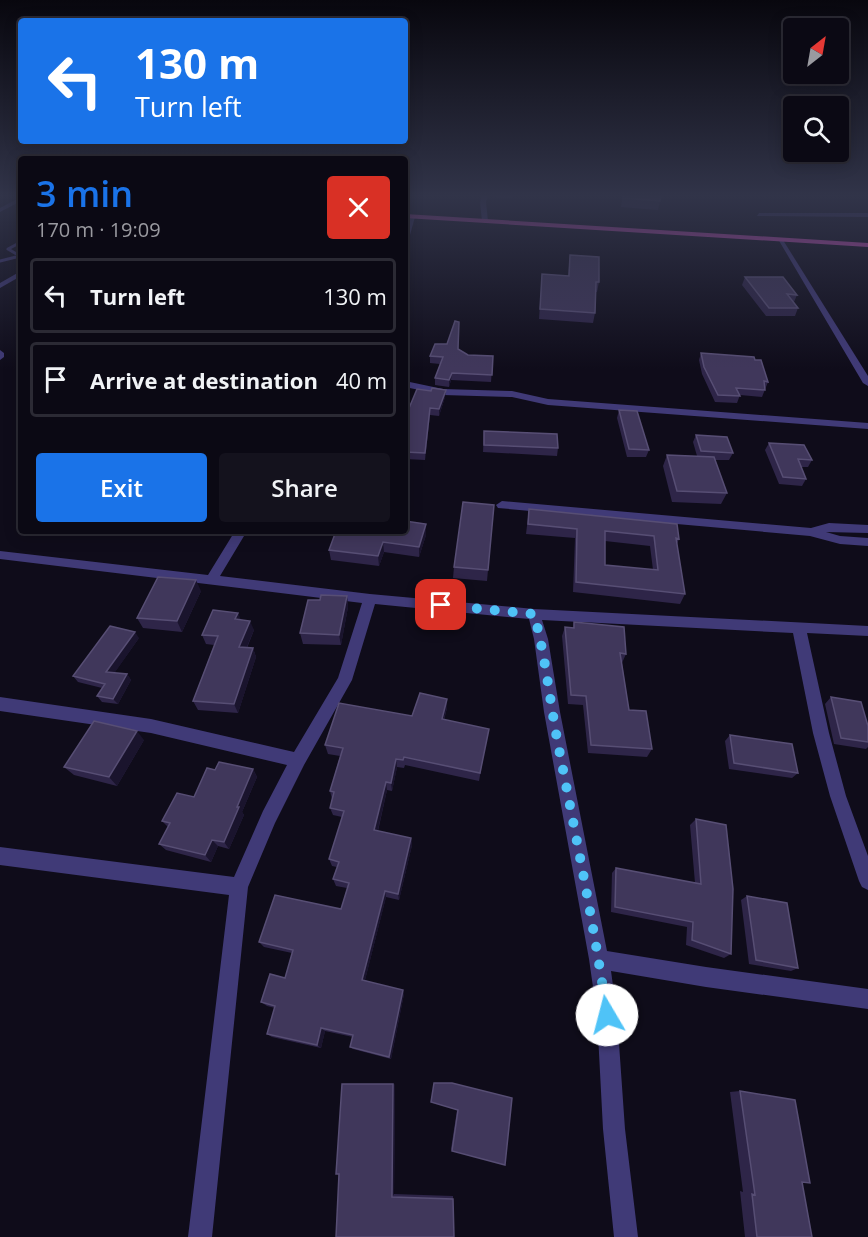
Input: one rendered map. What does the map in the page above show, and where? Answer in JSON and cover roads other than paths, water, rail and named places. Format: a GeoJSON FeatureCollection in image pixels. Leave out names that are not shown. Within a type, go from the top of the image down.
{"type":"FeatureCollection","features":[{"type":"Feature","properties":{"kind":"street"},"geometry":{"type":"LineString","coordinates":[[790,253],[868,383]]}},
{"type":"Feature","properties":{"kind":"street"},"geometry":{"type":"LineString","coordinates":[[0,286],[18,275]]}},
{"type":"Feature","properties":{"kind":"street"},"geometry":{"type":"LineString","coordinates":[[408,385],[443,392],[512,394],[548,402],[868,426]]}},
{"type":"Feature","properties":{"kind":"street"},"geometry":{"type":"LineString","coordinates":[[502,505],[810,532],[840,540],[868,542]]}},
{"type":"Feature","properties":{"kind":"street"},"geometry":{"type":"LineString","coordinates":[[810,532],[829,527],[868,529]]}},
{"type":"Feature","properties":{"kind":"street"},"geometry":{"type":"LineString","coordinates":[[211,580],[239,534]]}},
{"type":"Feature","properties":{"kind":"street"},"geometry":{"type":"LineString","coordinates":[[0,555],[370,599],[534,614],[868,631]]}},
{"type":"Feature","properties":{"kind":"street"},"geometry":{"type":"LineString","coordinates":[[200,1237],[239,887],[269,817],[298,760],[345,680],[370,599]]}},
{"type":"Feature","properties":{"kind":"street"},"geometry":{"type":"LineString","coordinates":[[534,614],[541,639],[552,712],[599,959],[607,1015],[614,1129],[626,1237]]}},
{"type":"Feature","properties":{"kind":"street"},"geometry":{"type":"LineString","coordinates":[[799,627],[823,743],[838,796],[868,881]]}},
{"type":"Feature","properties":{"kind":"street"},"geometry":{"type":"LineString","coordinates":[[0,704],[151,726],[298,760]]}},
{"type":"Feature","properties":{"kind":"street"},"geometry":{"type":"LineString","coordinates":[[0,856],[239,887]]}},
{"type":"Feature","properties":{"kind":"street"},"geometry":{"type":"LineString","coordinates":[[599,959],[706,977],[868,999]]}},
{"type":"Feature","properties":{"kind":"lane"},"geometry":{"type":"LineString","coordinates":[[0,261],[18,256]]}}]}
